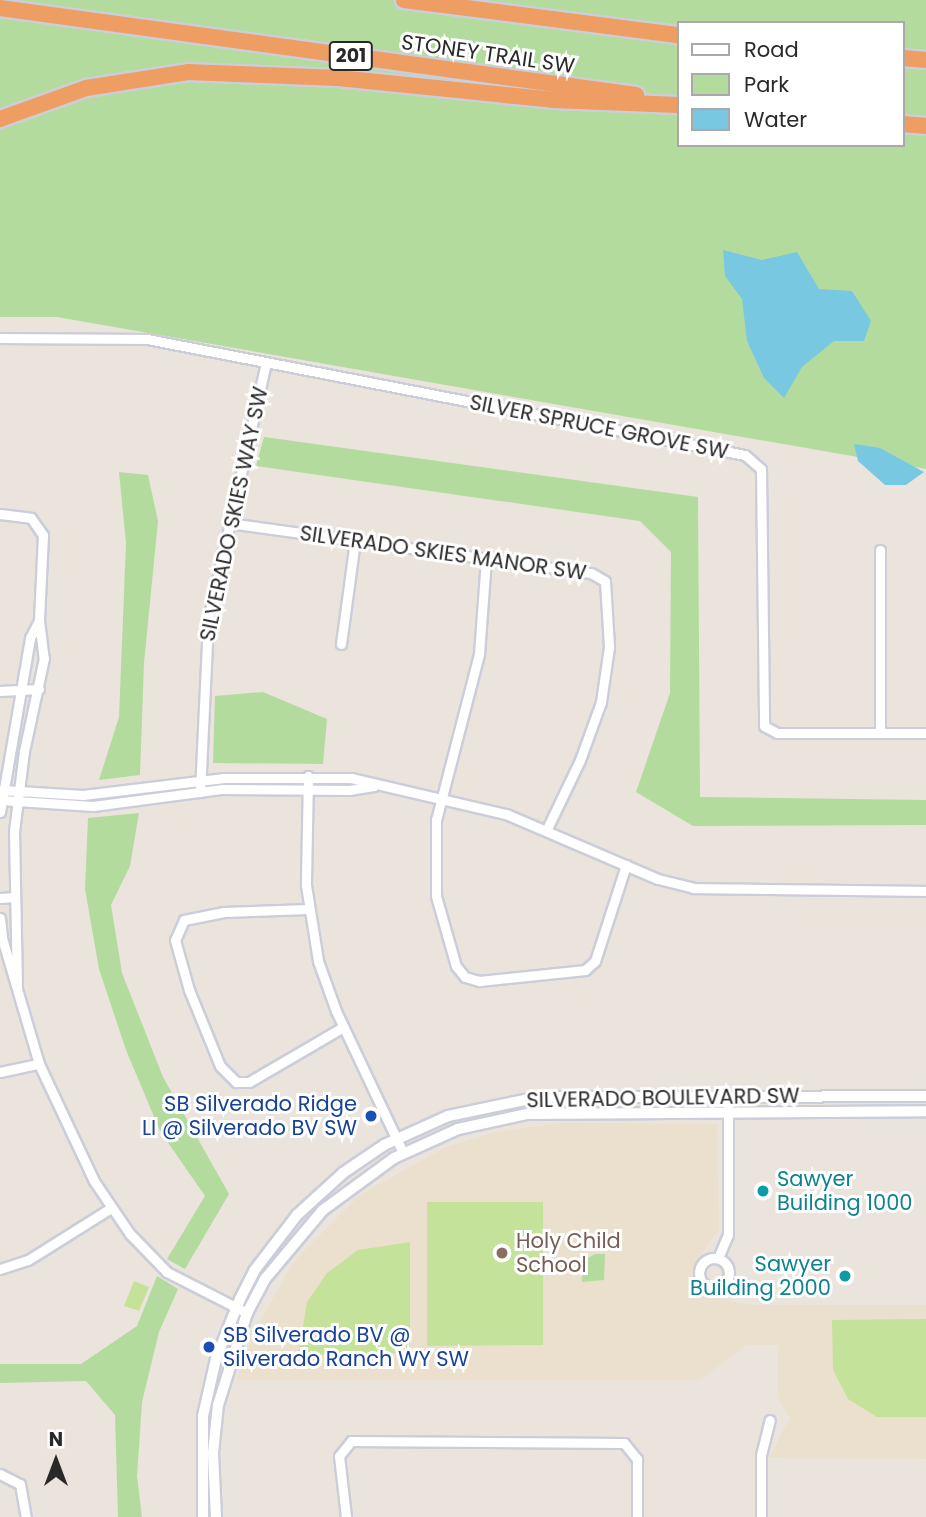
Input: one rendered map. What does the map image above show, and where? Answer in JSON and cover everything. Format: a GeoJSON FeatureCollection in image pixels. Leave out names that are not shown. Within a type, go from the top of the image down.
{"type":"FeatureCollection","features":[{"type":"Feature","properties":{"kind":"highway","name":"STONEY TRAIL SW"},"geometry":{"type":"LineString","coordinates":[[404,0],[678,35]]}},
{"type":"Feature","properties":{"kind":"highway","name":"STONEY TRAIL SW"},"geometry":{"type":"LineString","coordinates":[[0,8],[678,103]]}},
{"type":"Feature","properties":{"kind":"highway"},"geometry":{"type":"LineString","coordinates":[[905,58],[926,60]]}},
{"type":"Feature","properties":{"kind":"highway"},"geometry":{"type":"LineString","coordinates":[[0,119],[86,88],[188,72],[338,78],[553,100],[678,103]]}},
{"type":"Feature","properties":{"kind":"highway"},"geometry":{"type":"LineString","coordinates":[[905,124],[926,126]]}},
{"type":"Feature","properties":{"kind":"street","name":"SILVER SPRUCE GROVE SW"},"geometry":{"type":"LineString","coordinates":[[0,338],[147,339],[754,459],[761,469],[762,721],[776,733],[926,733]]}},
{"type":"Feature","properties":{"kind":"street","name":"SILVERADO SKIES WAY SW"},"geometry":{"type":"LineString","coordinates":[[200,792],[208,620],[266,363]]}},
{"type":"Feature","properties":{"kind":"street"},"geometry":{"type":"LineString","coordinates":[[0,514],[37,522],[43,538],[39,620],[44,639],[39,689],[17,803],[17,986]]}},
{"type":"Feature","properties":{"kind":"street","name":"SILVERADO SKIES MANOR SW"},"geometry":{"type":"LineString","coordinates":[[229,523],[592,573],[608,587],[609,648],[601,702],[580,760],[547,828]]}},
{"type":"Feature","properties":{"kind":"street"},"geometry":{"type":"LineString","coordinates":[[341,643],[355,541]]}},
{"type":"Feature","properties":{"kind":"street"},"geometry":{"type":"LineString","coordinates":[[880,550],[880,733]]}},
{"type":"Feature","properties":{"kind":"street"},"geometry":{"type":"LineString","coordinates":[[486,559],[479,654],[439,797],[433,856],[436,895],[447,944],[465,977],[478,981],[578,972],[591,966],[626,864]]}},
{"type":"Feature","properties":{"kind":"street"},"geometry":{"type":"LineString","coordinates":[[0,812],[30,638],[39,620]]}},
{"type":"Feature","properties":{"kind":"street"},"geometry":{"type":"LineString","coordinates":[[0,691],[39,689]]}},
{"type":"Feature","properties":{"kind":"street"},"geometry":{"type":"LineString","coordinates":[[308,776],[308,909],[320,970],[343,1027],[402,1153]]}},
{"type":"Feature","properties":{"kind":"street"},"geometry":{"type":"LineString","coordinates":[[2,790],[104,794],[201,780],[308,776],[380,785],[439,797],[547,828],[658,879],[706,890],[926,891]]}},
{"type":"Feature","properties":{"kind":"street"},"geometry":{"type":"LineString","coordinates":[[1,800],[93,806],[200,792],[307,787],[349,790],[380,785]]}},
{"type":"Feature","properties":{"kind":"street"},"geometry":{"type":"LineString","coordinates":[[0,898],[15,897]]}},
{"type":"Feature","properties":{"kind":"street"},"geometry":{"type":"LineString","coordinates":[[308,909],[224,912],[184,920],[175,940],[189,990],[220,1066],[236,1082],[249,1082],[343,1027]]}},
{"type":"Feature","properties":{"kind":"street"},"geometry":{"type":"LineString","coordinates":[[0,918],[39,1064],[74,1146],[111,1208],[141,1248],[167,1272],[247,1313]]}},
{"type":"Feature","properties":{"kind":"street"},"geometry":{"type":"LineString","coordinates":[[0,1072],[39,1064]]}},
{"type":"Feature","properties":{"kind":"street"},"geometry":{"type":"LineString","coordinates":[[718,1258],[728,1235],[728,1096]]}},
{"type":"Feature","properties":{"kind":"street"},"geometry":{"type":"LineString","coordinates":[[844,1096],[844,1111]]}},
{"type":"Feature","properties":{"kind":"street","name":"SILVERADO BOULEVARD SW"},"geometry":{"type":"LineString","coordinates":[[203,1517],[203,1416],[216,1359],[235,1308],[254,1271],[297,1215],[343,1173],[396,1139],[448,1116],[522,1099],[926,1096]]}},
{"type":"Feature","properties":{"kind":"street","name":"SILVERADO BOULEVARD SW"},"geometry":{"type":"LineString","coordinates":[[216,1517],[213,1463],[218,1405],[247,1313],[265,1279],[323,1210],[402,1153],[458,1129],[527,1114],[926,1111]]}},
{"type":"Feature","properties":{"kind":"street"},"geometry":{"type":"LineString","coordinates":[[0,1269],[28,1260],[111,1208]]}},
{"type":"Feature","properties":{"kind":"street"},"geometry":{"type":"LineString","coordinates":[[761,1517],[761,1455],[770,1420]]}},
{"type":"Feature","properties":{"kind":"street"},"geometry":{"type":"LineString","coordinates":[[346,1517],[339,1456],[351,1441],[624,1443],[637,1459],[637,1517]]}},
{"type":"Feature","properties":{"kind":"street"},"geometry":{"type":"LineString","coordinates":[[0,1474],[20,1484],[26,1517]]}},
{"type":"Feature","properties":{"kind":"shaded area","name":"Holy Child School"},"geometry":{"type":"Polygon","coordinates":[[[562,1123],[717,1124],[719,1229],[695,1263],[694,1280],[710,1296],[751,1305],[926,1305],[926,1459],[769,1458],[790,1418],[778,1399],[778,1345],[747,1345],[700,1380],[237,1380],[254,1332],[294,1261],[360,1195],[446,1147],[495,1132],[562,1123]]]}},
{"type":"Feature","properties":{"kind":"green space"},"geometry":{"type":"Polygon","coordinates":[[[0,0],[926,0],[926,469],[57,317],[0,317],[0,0]]]}},
{"type":"Feature","properties":{"kind":"green space"},"geometry":{"type":"Polygon","coordinates":[[[264,437],[698,497],[700,797],[926,800],[926,825],[693,826],[636,792],[670,693],[671,552],[640,521],[256,466],[264,437]]]}},
{"type":"Feature","properties":{"kind":"green space"},"geometry":{"type":"Polygon","coordinates":[[[119,472],[148,475],[158,521],[144,663],[140,775],[99,780],[119,717],[126,543],[119,472]]]}},
{"type":"Feature","properties":{"kind":"green space"},"geometry":{"type":"Polygon","coordinates":[[[263,692],[327,719],[323,764],[213,763],[215,696],[263,692]]]}},
{"type":"Feature","properties":{"kind":"green space"},"geometry":{"type":"Polygon","coordinates":[[[139,813],[130,866],[111,905],[122,973],[163,1077],[229,1194],[185,1269],[167,1259],[205,1196],[160,1131],[126,1050],[99,969],[85,889],[88,818],[139,813]]]}},
{"type":"Feature","properties":{"kind":"green space"},"geometry":{"type":"Polygon","coordinates":[[[427,1202],[543,1202],[543,1345],[427,1346],[427,1202]]]}},
{"type":"Feature","properties":{"kind":"green space"},"geometry":{"type":"Polygon","coordinates":[[[410,1242],[410,1347],[403,1353],[298,1355],[307,1302],[327,1273],[358,1250],[410,1242]]]}},
{"type":"Feature","properties":{"kind":"green space"},"geometry":{"type":"Polygon","coordinates":[[[595,1254],[605,1254],[604,1280],[582,1282],[583,1261],[595,1254]]]}},
{"type":"Feature","properties":{"kind":"green space"},"geometry":{"type":"Polygon","coordinates":[[[157,1276],[178,1289],[159,1332],[142,1402],[137,1476],[142,1517],[118,1517],[115,1415],[86,1381],[0,1383],[0,1364],[81,1364],[137,1326],[157,1276]]]}},
{"type":"Feature","properties":{"kind":"green space"},"geometry":{"type":"Polygon","coordinates":[[[134,1281],[149,1287],[139,1311],[124,1306],[134,1281]]]}},
{"type":"Feature","properties":{"kind":"green space"},"geometry":{"type":"Polygon","coordinates":[[[926,1319],[926,1417],[877,1417],[848,1399],[833,1370],[832,1320],[926,1319]]]}},
{"type":"Feature","properties":{"kind":"water"},"geometry":{"type":"Polygon","coordinates":[[[723,250],[762,260],[797,252],[819,289],[852,291],[871,321],[864,341],[834,341],[802,367],[784,398],[764,378],[747,341],[742,299],[725,276],[723,250]]]}},
{"type":"Feature","properties":{"kind":"water"},"geometry":{"type":"Polygon","coordinates":[[[854,444],[880,448],[924,472],[906,485],[885,485],[858,461],[854,444]]]}},
{"type":"Feature","properties":{"kind":"place","name":"SB Silverado Ridge LI @ Silverado BV SW"},"geometry":{"type":"Point","coordinates":[371,1116]}},
{"type":"Feature","properties":{"kind":"place","name":"Sawyer Building 1000"},"geometry":{"type":"Point","coordinates":[763,1191]}},
{"type":"Feature","properties":{"kind":"place","name":"Holy Child School"},"geometry":{"type":"Point","coordinates":[502,1253]}},
{"type":"Feature","properties":{"kind":"place","name":"Sawyer Building 2000"},"geometry":{"type":"Point","coordinates":[845,1276]}},
{"type":"Feature","properties":{"kind":"place","name":"SB Silverado BV @ Silverado Ranch WY SW"},"geometry":{"type":"Point","coordinates":[209,1347]}}]}
